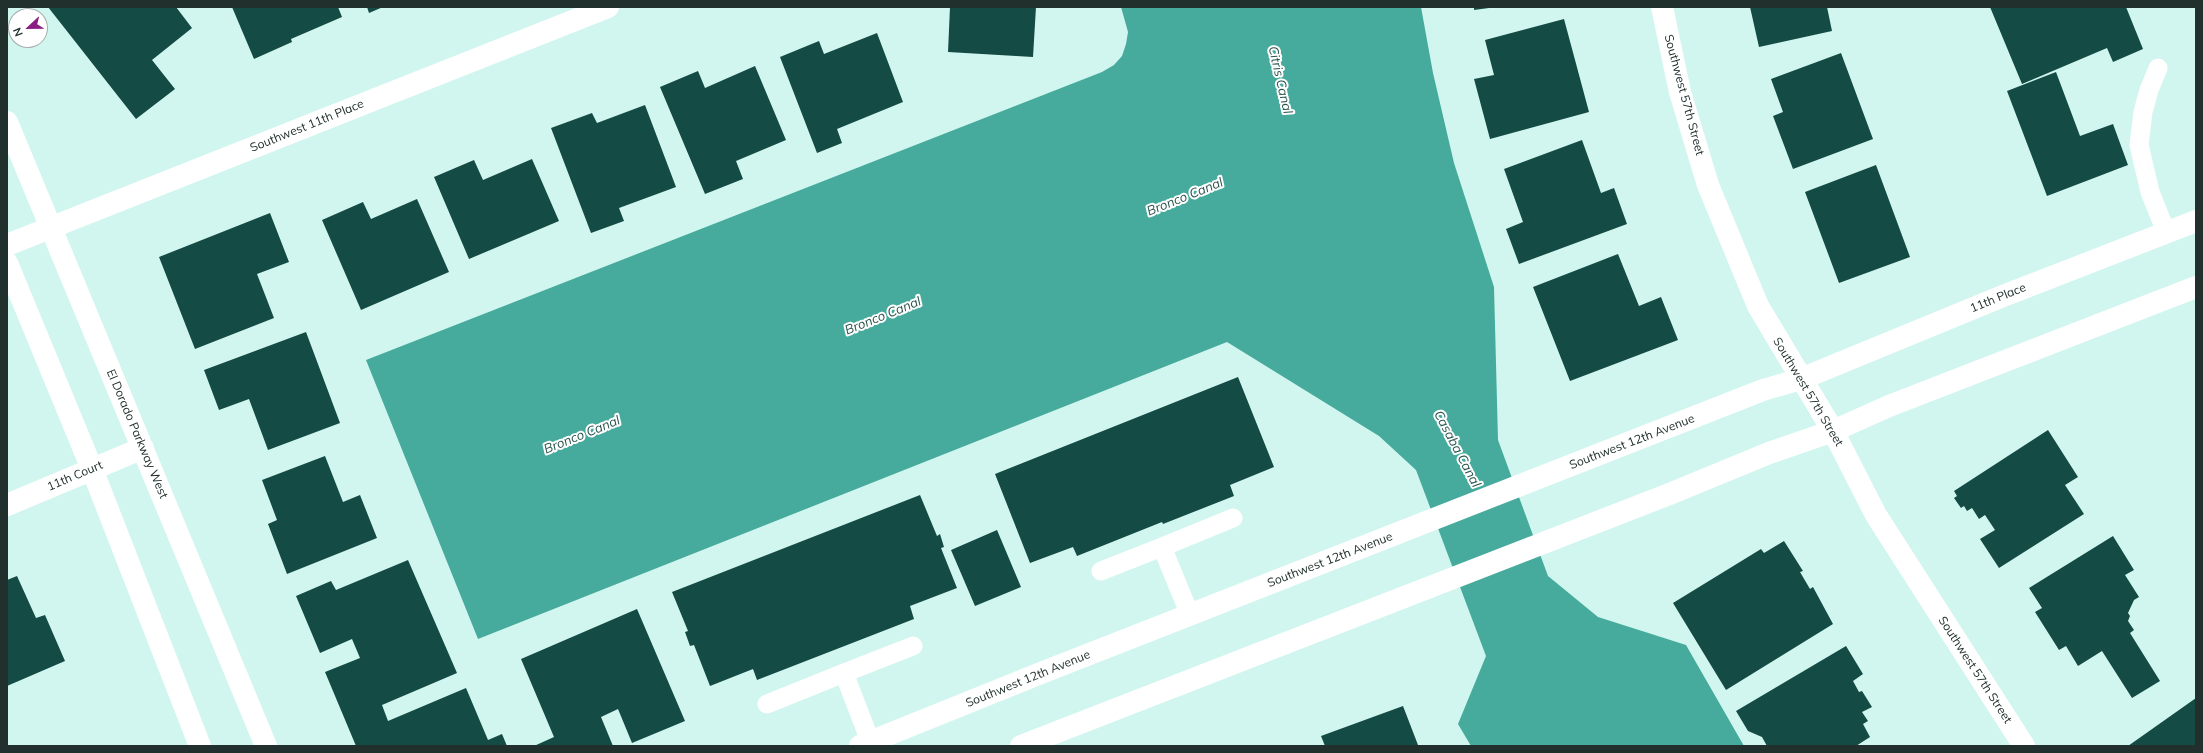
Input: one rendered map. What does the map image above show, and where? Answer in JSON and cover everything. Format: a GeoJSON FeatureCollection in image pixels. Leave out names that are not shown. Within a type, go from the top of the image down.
{"type":"FeatureCollection","features":[{"type":"Feature","properties":{"kind":"street","name":"Southwest 11th Place"},"geometry":{"type":"LineString","coordinates":[[7,245],[608,7]]}},
{"type":"Feature","properties":{"kind":"street","name":"Southwest 57th Street"},"geometry":{"type":"LineString","coordinates":[[1662,7],[1680,92],[1708,185],[1758,306],[1832,431],[1876,514],[2024,746]]}},
{"type":"Feature","properties":{"kind":"street","name":"El Dorado Parkway West"},"geometry":{"type":"LineString","coordinates":[[7,122],[266,746]]}},
{"type":"Feature","properties":{"kind":"street","name":"11th Place"},"geometry":{"type":"LineString","coordinates":[[1801,379],[2196,221]]}},
{"type":"Feature","properties":{"kind":"street"},"geometry":{"type":"LineString","coordinates":[[7,263],[92,469],[200,746]]}},
{"type":"Feature","properties":{"kind":"street"},"geometry":{"type":"LineString","coordinates":[[1021,746],[1564,533],[1672,493],[1769,453],[1832,431],[1889,406],[1990,369],[2196,287]]}},
{"type":"Feature","properties":{"kind":"street","name":"Southwest 12th Avenue"},"geometry":{"type":"LineString","coordinates":[[868,745],[1190,615],[1764,390],[1801,379]]}},
{"type":"Feature","properties":{"kind":"street","name":"11th Court"},"geometry":{"type":"LineString","coordinates":[[7,504],[143,448]]}},
{"type":"Feature","properties":{"kind":"lane"},"geometry":{"type":"LineString","coordinates":[[2158,68],[2149,90],[2143,112],[2139,145],[2150,192],[2166,232]]}},
{"type":"Feature","properties":{"kind":"lane"},"geometry":{"type":"LineString","coordinates":[[1101,571],[1233,518]]}},
{"type":"Feature","properties":{"kind":"lane"},"geometry":{"type":"LineString","coordinates":[[1162,547],[1190,615]]}},
{"type":"Feature","properties":{"kind":"lane"},"geometry":{"type":"LineString","coordinates":[[768,704],[913,646]]}},
{"type":"Feature","properties":{"kind":"lane"},"geometry":{"type":"LineString","coordinates":[[844,673],[868,745]]}},
{"type":"Feature","properties":{"kind":"water"},"geometry":{"type":"Polygon","coordinates":[[[1121,7],[1421,7],[1433,73],[1454,163],[1494,287],[1498,440],[1548,576],[1598,617],[1686,645],[1744,746],[1471,746],[1458,724],[1486,656],[1416,470],[1379,436],[1227,342],[478,639],[366,360],[1102,72],[1114,65],[1122,56],[1126,44],[1128,32],[1121,7]]]}},
{"type":"Feature","properties":{"kind":"building"},"geometry":{"type":"Polygon","coordinates":[[[48,7],[176,7],[192,28],[152,60],[175,89],[136,119],[48,7]]]}},
{"type":"Feature","properties":{"kind":"building"},"geometry":{"type":"Polygon","coordinates":[[[232,7],[338,7],[342,17],[291,39],[292,42],[254,59],[232,7]]]}},
{"type":"Feature","properties":{"kind":"building"},"geometry":{"type":"Polygon","coordinates":[[[367,7],[383,7],[369,13],[367,7]]]}},
{"type":"Feature","properties":{"kind":"building"},"geometry":{"type":"Polygon","coordinates":[[[950,7],[1036,7],[1033,57],[948,52],[950,7]]]}},
{"type":"Feature","properties":{"kind":"building"},"geometry":{"type":"Polygon","coordinates":[[[1474,7],[1489,7],[1489,8],[1474,10],[1474,7]]]}},
{"type":"Feature","properties":{"kind":"building"},"geometry":{"type":"Polygon","coordinates":[[[1750,7],[1827,7],[1832,31],[1759,47],[1750,7]]]}},
{"type":"Feature","properties":{"kind":"building"},"geometry":{"type":"Polygon","coordinates":[[[1990,7],[2126,7],[2143,49],[2113,62],[2107,48],[2022,84],[1990,7]]]}},
{"type":"Feature","properties":{"kind":"building"},"geometry":{"type":"Polygon","coordinates":[[[1564,19],[1589,112],[1490,139],[1474,79],[1494,75],[1485,40],[1564,19]]]}},
{"type":"Feature","properties":{"kind":"building"},"geometry":{"type":"Polygon","coordinates":[[[877,33],[903,102],[837,129],[842,143],[817,153],[780,57],[819,41],[824,54],[877,33]]]}},
{"type":"Feature","properties":{"kind":"building"},"geometry":{"type":"Polygon","coordinates":[[[1841,53],[1873,139],[1793,169],[1773,116],[1783,112],[1771,79],[1841,53]]]}},
{"type":"Feature","properties":{"kind":"building"},"geometry":{"type":"Polygon","coordinates":[[[755,66],[786,140],[736,161],[743,179],[705,194],[660,87],[698,71],[705,88],[755,66]]]}},
{"type":"Feature","properties":{"kind":"building"},"geometry":{"type":"Polygon","coordinates":[[[2056,72],[2080,136],[2113,124],[2128,165],[2047,196],[2007,91],[2056,72]]]}},
{"type":"Feature","properties":{"kind":"building"},"geometry":{"type":"Polygon","coordinates":[[[645,105],[676,187],[619,208],[624,221],[591,233],[551,128],[592,113],[597,123],[645,105]]]}},
{"type":"Feature","properties":{"kind":"building"},"geometry":{"type":"Polygon","coordinates":[[[1582,140],[1601,193],[1614,188],[1627,224],[1519,264],[1506,229],[1523,222],[1504,169],[1582,140]]]}},
{"type":"Feature","properties":{"kind":"building"},"geometry":{"type":"Polygon","coordinates":[[[532,159],[559,221],[469,259],[434,177],[474,160],[483,180],[532,159]]]}},
{"type":"Feature","properties":{"kind":"building"},"geometry":{"type":"Polygon","coordinates":[[[1876,165],[1910,257],[1839,283],[1805,192],[1876,165]]]}},
{"type":"Feature","properties":{"kind":"building"},"geometry":{"type":"Polygon","coordinates":[[[417,199],[449,272],[361,310],[322,220],[363,202],[371,219],[417,199]]]}},
{"type":"Feature","properties":{"kind":"building"},"geometry":{"type":"Polygon","coordinates":[[[270,213],[289,262],[257,274],[274,318],[195,349],[159,257],[270,213]]]}},
{"type":"Feature","properties":{"kind":"building"},"geometry":{"type":"Polygon","coordinates":[[[1618,254],[1639,306],[1661,297],[1678,340],[1570,381],[1533,287],[1618,254]]]}},
{"type":"Feature","properties":{"kind":"building"},"geometry":{"type":"Polygon","coordinates":[[[306,332],[340,423],[268,450],[249,399],[219,410],[204,370],[306,332]]]}},
{"type":"Feature","properties":{"kind":"building"},"geometry":{"type":"Polygon","coordinates":[[[1238,377],[1274,467],[1230,485],[1234,496],[1163,524],[1162,522],[1077,556],[1073,547],[1030,563],[995,474],[1238,377]]]}},
{"type":"Feature","properties":{"kind":"building"},"geometry":{"type":"Polygon","coordinates":[[[2048,430],[2078,477],[2065,485],[2084,514],[1999,568],[1980,539],[1995,530],[1985,515],[1979,519],[1972,508],[1967,511],[1964,506],[1961,508],[1954,498],[1957,496],[1954,491],[2048,430]]]}},
{"type":"Feature","properties":{"kind":"building"},"geometry":{"type":"Polygon","coordinates":[[[325,456],[343,502],[360,495],[377,538],[287,574],[268,524],[277,520],[262,480],[325,456]]]}},
{"type":"Feature","properties":{"kind":"building"},"geometry":{"type":"Polygon","coordinates":[[[920,495],[937,536],[940,534],[944,547],[941,548],[957,588],[910,606],[914,619],[757,680],[753,669],[710,686],[694,645],[690,646],[685,632],[688,631],[672,592],[920,495]]]}},
{"type":"Feature","properties":{"kind":"building"},"geometry":{"type":"Polygon","coordinates":[[[997,530],[1021,587],[975,606],[951,550],[997,530]]]}},
{"type":"Feature","properties":{"kind":"building"},"geometry":{"type":"Polygon","coordinates":[[[2113,536],[2134,570],[2125,575],[2139,597],[2134,600],[2128,613],[2130,616],[2128,621],[2134,630],[2130,633],[2160,681],[2132,698],[2102,651],[2078,666],[2066,646],[2059,650],[2035,612],[2042,608],[2029,588],[2113,536]]]}},
{"type":"Feature","properties":{"kind":"building"},"geometry":{"type":"Polygon","coordinates":[[[1784,541],[1803,571],[1800,572],[1810,589],[1813,587],[1833,624],[1726,690],[1673,603],[1761,549],[1764,553],[1784,541]]]}},
{"type":"Feature","properties":{"kind":"building"},"geometry":{"type":"Polygon","coordinates":[[[408,560],[457,673],[382,705],[388,721],[466,688],[488,740],[502,734],[507,746],[356,746],[325,672],[360,658],[352,639],[320,653],[296,596],[331,581],[336,590],[408,560]]]}},
{"type":"Feature","properties":{"kind":"building"},"geometry":{"type":"Polygon","coordinates":[[[17,576],[36,618],[45,615],[65,661],[7,686],[7,580],[17,576]]]}},
{"type":"Feature","properties":{"kind":"building"},"geometry":{"type":"Polygon","coordinates":[[[637,609],[685,721],[632,743],[618,709],[601,717],[613,746],[534,746],[554,737],[521,659],[637,609]]]}},
{"type":"Feature","properties":{"kind":"building"},"geometry":{"type":"Polygon","coordinates":[[[1846,646],[1863,674],[1853,681],[1859,692],[1862,691],[1872,707],[1862,712],[1868,721],[1863,724],[1870,737],[1856,746],[1767,746],[1762,737],[1748,731],[1736,711],[1846,646]]]}},
{"type":"Feature","properties":{"kind":"building"},"geometry":{"type":"Polygon","coordinates":[[[2196,698],[2196,746],[2128,746],[2196,698]]]}},
{"type":"Feature","properties":{"kind":"building"},"geometry":{"type":"Polygon","coordinates":[[[1403,706],[1418,745],[1325,746],[1321,736],[1403,706]]]}},
{"type":"Feature","properties":{"kind":"water label","name":"Citris Canal"},"geometry":{"type":"Point","coordinates":[1280,80]}},
{"type":"Feature","properties":{"kind":"water label","name":"Bronco Canal"},"geometry":{"type":"Point","coordinates":[1185,197]}},
{"type":"Feature","properties":{"kind":"water label","name":"Bronco Canal"},"geometry":{"type":"Point","coordinates":[883,316]}},
{"type":"Feature","properties":{"kind":"water label","name":"Bronco Canal"},"geometry":{"type":"Point","coordinates":[582,435]}},
{"type":"Feature","properties":{"kind":"water label","name":"Casaba Canal"},"geometry":{"type":"Point","coordinates":[1457,449]}}]}
